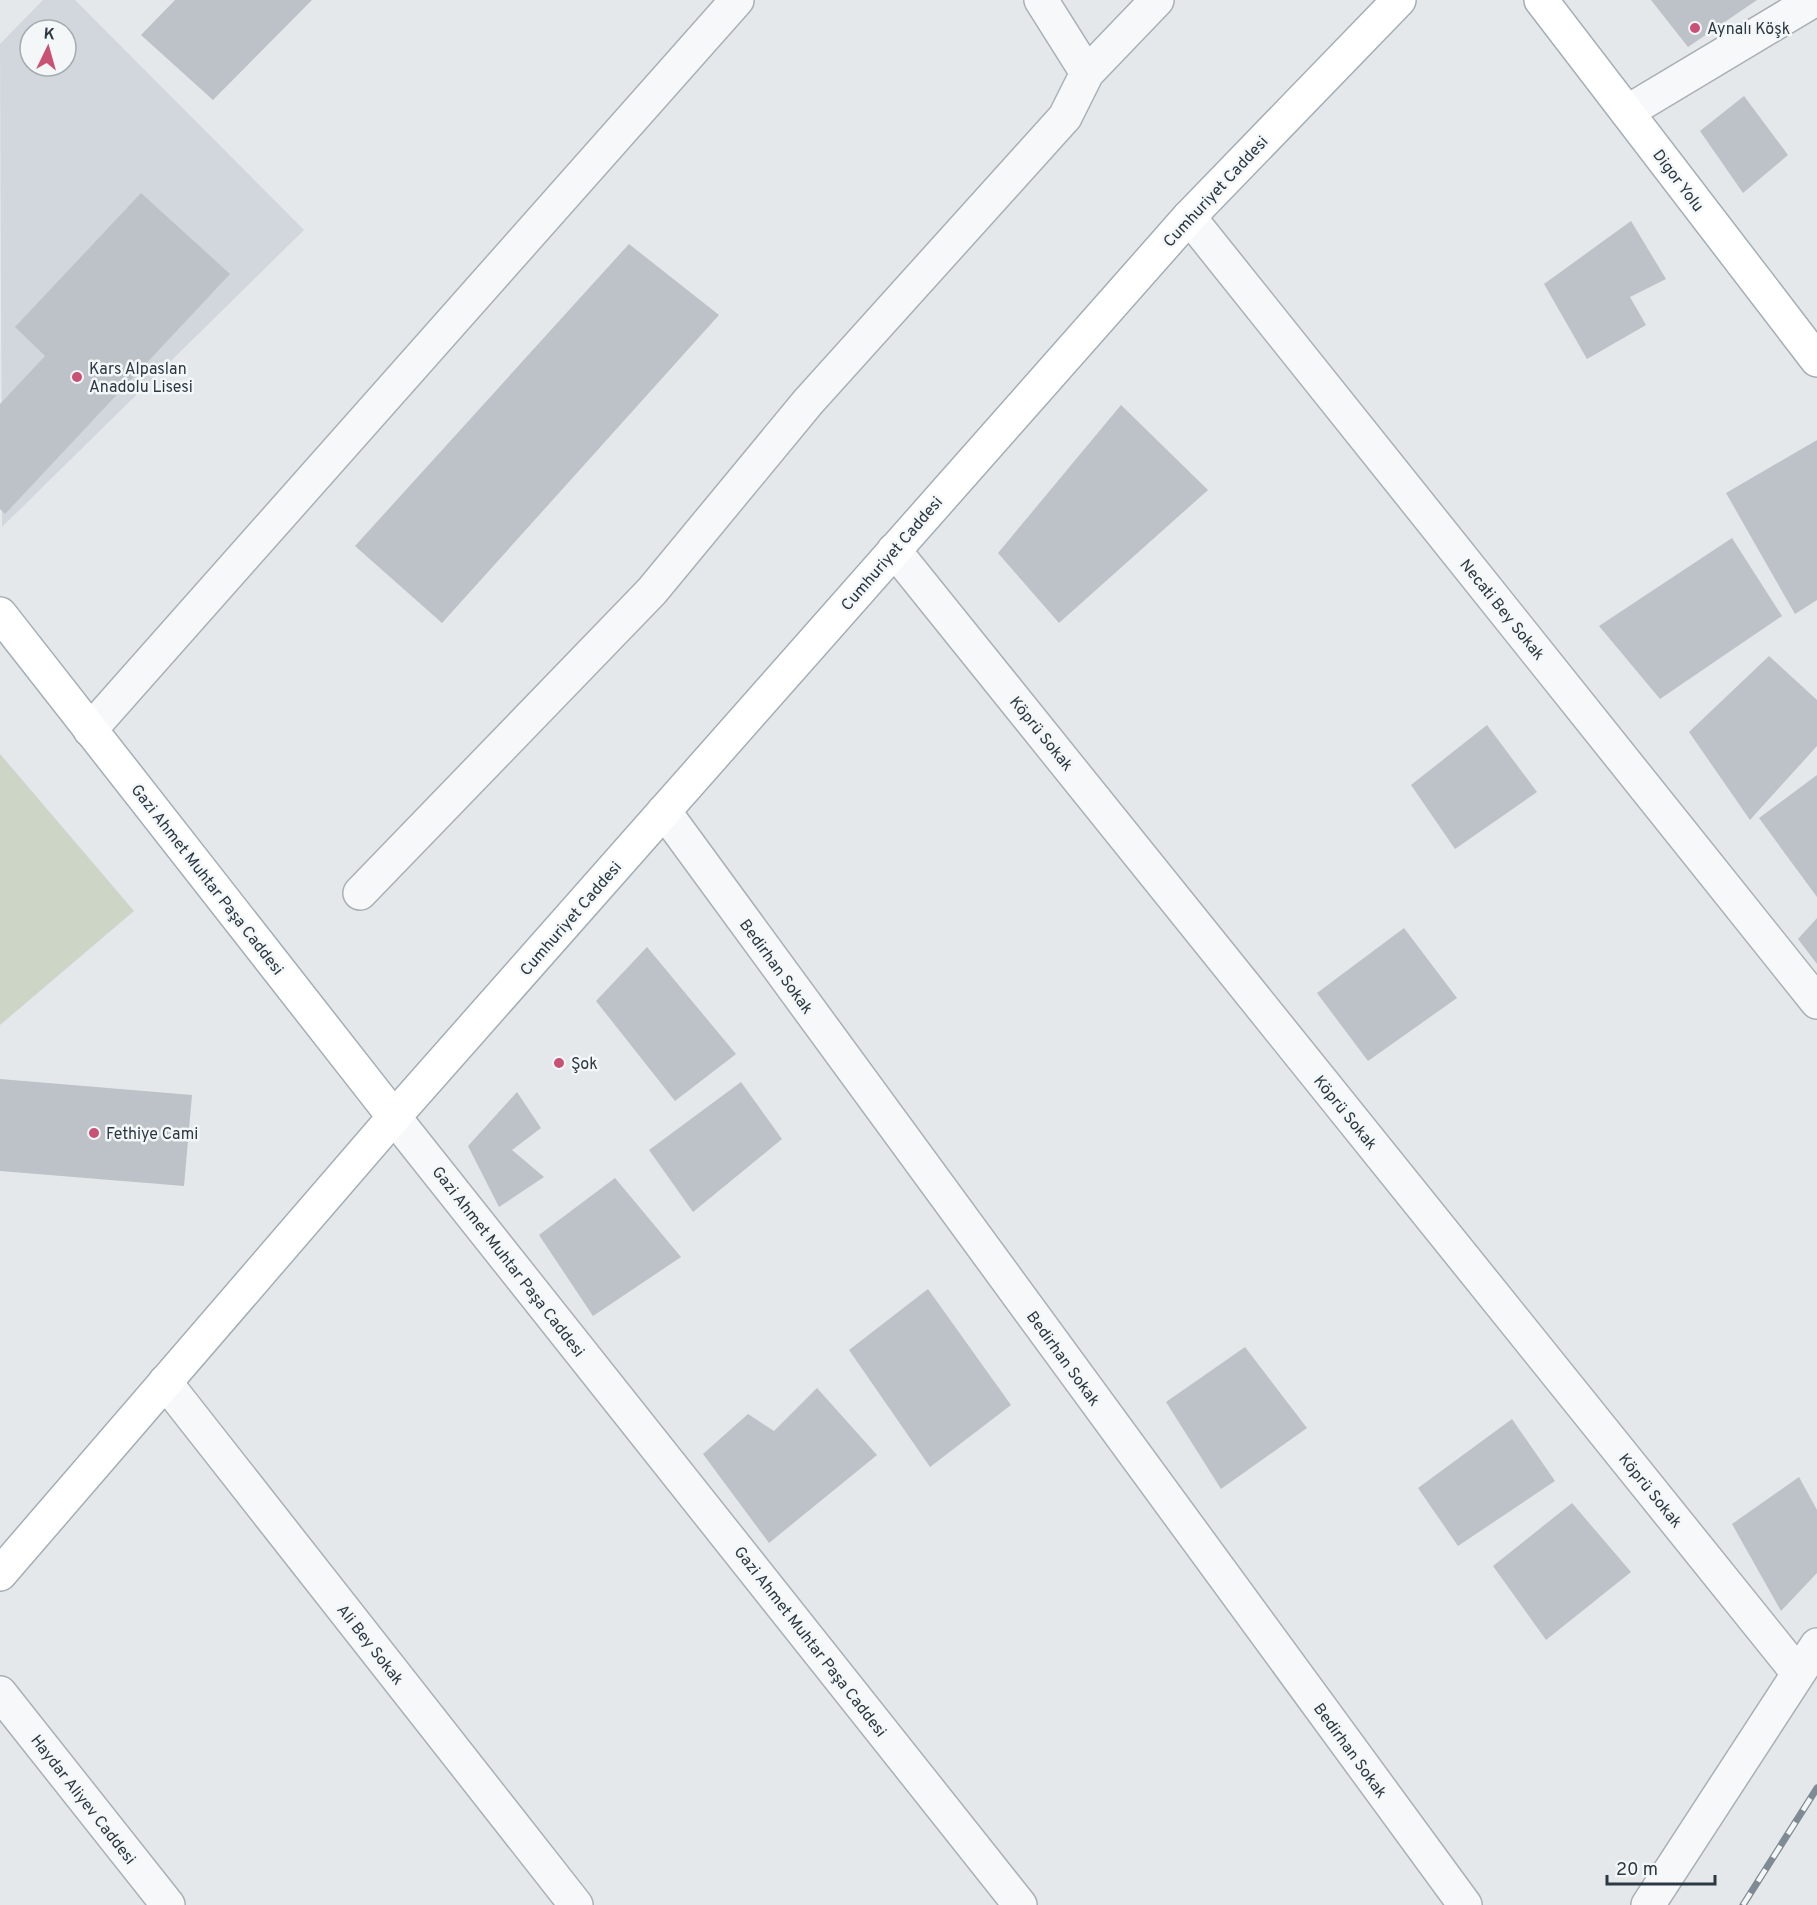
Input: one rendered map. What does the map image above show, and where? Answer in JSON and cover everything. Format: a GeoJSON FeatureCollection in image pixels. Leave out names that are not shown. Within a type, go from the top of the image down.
{"type":"FeatureCollection","features":[{"type":"Feature","properties":{"kind":"main road","name":"Cumhuriyet Caddesi"},"geometry":{"type":"LineString","coordinates":[[0,1574],[394,1117],[1189,217],[1399,0]]}},
{"type":"Feature","properties":{"kind":"main road","name":"Digor Yolu"},"geometry":{"type":"LineString","coordinates":[[1542,0],[1817,360]]}},
{"type":"Feature","properties":{"kind":"main road","name":"Gazi Ahmet Muhtar Paşa Caddesi"},"geometry":{"type":"LineString","coordinates":[[0,614],[394,1117]]}},
{"type":"Feature","properties":{"kind":"street"},"geometry":{"type":"LineString","coordinates":[[90,730],[737,0]]}},
{"type":"Feature","properties":{"kind":"street"},"geometry":{"type":"LineString","coordinates":[[1041,0],[1087,73]]}},
{"type":"Feature","properties":{"kind":"street"},"geometry":{"type":"LineString","coordinates":[[360,893],[652,591],[808,402],[1065,117],[1087,73],[1157,0]]}},
{"type":"Feature","properties":{"kind":"street"},"geometry":{"type":"LineString","coordinates":[[1627,112],[1814,0]]}},
{"type":"Feature","properties":{"kind":"street","name":"Necati Bey Sokak"},"geometry":{"type":"LineString","coordinates":[[1189,217],[1817,1002]]}},
{"type":"Feature","properties":{"kind":"street","name":"Köprü Sokak"},"geometry":{"type":"LineString","coordinates":[[894,550],[1798,1673]]}},
{"type":"Feature","properties":{"kind":"street","name":"Bedirhan Sokak"},"geometry":{"type":"LineString","coordinates":[[664,811],[1465,1905]]}},
{"type":"Feature","properties":{"kind":"street","name":"Gazi Ahmet Muhtar Paşa Caddesi"},"geometry":{"type":"LineString","coordinates":[[394,1117],[1020,1905]]}},
{"type":"Feature","properties":{"kind":"street","name":"Ali Bey Sokak"},"geometry":{"type":"LineString","coordinates":[[165,1382],[576,1905]]}},
{"type":"Feature","properties":{"kind":"street"},"geometry":{"type":"LineString","coordinates":[[1648,1905],[1817,1645]]}},
{"type":"Feature","properties":{"kind":"street","name":"Haydar Aliyev Caddesi"},"geometry":{"type":"LineString","coordinates":[[0,1693],[168,1905]]}},
{"type":"Feature","properties":{"kind":"shaded area","name":"Kars Alpaslan Anadolu Lisesi"},"geometry":{"type":"Polygon","coordinates":[[[43,0],[75,0],[304,230],[2,527],[0,44],[18,26],[18,78],[78,78],[78,18],[25,18],[43,0]]]}},
{"type":"Feature","properties":{"kind":"green space"},"geometry":{"type":"Polygon","coordinates":[[[0,754],[134,911],[0,1025],[0,754]]]}},
{"type":"Feature","properties":{"kind":"building"},"geometry":{"type":"Polygon","coordinates":[[[175,0],[312,0],[213,100],[141,35],[175,0]]]}},
{"type":"Feature","properties":{"kind":"building","name":"Aynalı Köşk"},"geometry":{"type":"Polygon","coordinates":[[[1651,0],[1757,0],[1688,47],[1651,0]]]}},
{"type":"Feature","properties":{"kind":"building"},"geometry":{"type":"Polygon","coordinates":[[[1744,96],[1788,155],[1743,193],[1700,131],[1744,96]]]}},
{"type":"Feature","properties":{"kind":"building"},"geometry":{"type":"Polygon","coordinates":[[[141,193],[230,274],[5,514],[0,509],[0,404],[45,356],[15,327],[141,193]]]}},
{"type":"Feature","properties":{"kind":"building"},"geometry":{"type":"Polygon","coordinates":[[[1631,221],[1666,279],[1630,297],[1646,325],[1587,359],[1544,284],[1631,221]]]}},
{"type":"Feature","properties":{"kind":"building"},"geometry":{"type":"Polygon","coordinates":[[[629,244],[719,315],[442,623],[355,546],[629,244]]]}},
{"type":"Feature","properties":{"kind":"building"},"geometry":{"type":"Polygon","coordinates":[[[1121,405],[1208,490],[1059,623],[998,553],[1121,405]]]}},
{"type":"Feature","properties":{"kind":"building"},"geometry":{"type":"Polygon","coordinates":[[[1817,440],[1817,600],[1795,614],[1726,493],[1817,440]]]}},
{"type":"Feature","properties":{"kind":"building"},"geometry":{"type":"Polygon","coordinates":[[[1732,538],[1782,616],[1660,699],[1599,626],[1732,538]]]}},
{"type":"Feature","properties":{"kind":"building"},"geometry":{"type":"Polygon","coordinates":[[[1769,656],[1817,700],[1817,746],[1750,820],[1689,732],[1769,656]]]}},
{"type":"Feature","properties":{"kind":"building"},"geometry":{"type":"Polygon","coordinates":[[[1487,725],[1537,792],[1455,849],[1411,785],[1487,725]]]}},
{"type":"Feature","properties":{"kind":"building"},"geometry":{"type":"Polygon","coordinates":[[[1817,775],[1817,897],[1759,818],[1817,775]]]}},
{"type":"Feature","properties":{"kind":"building"},"geometry":{"type":"Polygon","coordinates":[[[1817,918],[1817,964],[1798,939],[1817,918]]]}},
{"type":"Feature","properties":{"kind":"building"},"geometry":{"type":"Polygon","coordinates":[[[1404,928],[1457,998],[1368,1061],[1317,993],[1404,928]]]}},
{"type":"Feature","properties":{"kind":"building"},"geometry":{"type":"Polygon","coordinates":[[[647,947],[736,1054],[675,1101],[596,1001],[647,947]]]}},
{"type":"Feature","properties":{"kind":"building","name":"Fethiye Cami"},"geometry":{"type":"Polygon","coordinates":[[[0,1079],[192,1095],[184,1186],[0,1171],[0,1079]]]}},
{"type":"Feature","properties":{"kind":"building"},"geometry":{"type":"Polygon","coordinates":[[[741,1082],[782,1139],[693,1212],[649,1150],[741,1082]]]}},
{"type":"Feature","properties":{"kind":"building"},"geometry":{"type":"Polygon","coordinates":[[[517,1092],[541,1128],[512,1150],[544,1177],[499,1207],[468,1146],[517,1092]]]}},
{"type":"Feature","properties":{"kind":"building"},"geometry":{"type":"Polygon","coordinates":[[[615,1178],[681,1257],[593,1316],[539,1235],[615,1178]]]}},
{"type":"Feature","properties":{"kind":"building"},"geometry":{"type":"Polygon","coordinates":[[[928,1289],[1011,1405],[930,1467],[849,1350],[928,1289]]]}},
{"type":"Feature","properties":{"kind":"building"},"geometry":{"type":"Polygon","coordinates":[[[1245,1347],[1307,1428],[1221,1489],[1166,1402],[1245,1347]]]}},
{"type":"Feature","properties":{"kind":"building"},"geometry":{"type":"Polygon","coordinates":[[[817,1388],[877,1455],[769,1543],[703,1454],[748,1414],[774,1431],[817,1388]]]}},
{"type":"Feature","properties":{"kind":"building"},"geometry":{"type":"Polygon","coordinates":[[[1512,1419],[1555,1481],[1458,1546],[1418,1488],[1512,1419]]]}},
{"type":"Feature","properties":{"kind":"building"},"geometry":{"type":"Polygon","coordinates":[[[1799,1477],[1817,1510],[1817,1573],[1781,1611],[1732,1524],[1799,1477]]]}},
{"type":"Feature","properties":{"kind":"building"},"geometry":{"type":"Polygon","coordinates":[[[1572,1503],[1631,1572],[1546,1640],[1493,1566],[1572,1503]]]}},
{"type":"Feature","properties":{"kind":"railway"},"geometry":{"type":"LineString","coordinates":[[1743,1905],[1817,1788]]}},
{"type":"Feature","properties":{"kind":"place","name":"Aynalı Köşk"},"geometry":{"type":"Point","coordinates":[1695,28]}},
{"type":"Feature","properties":{"kind":"place","name":"Kars Alpaslan Anadolu Lisesi"},"geometry":{"type":"Point","coordinates":[77,377]}},
{"type":"Feature","properties":{"kind":"place","name":"Şok"},"geometry":{"type":"Point","coordinates":[559,1063]}},
{"type":"Feature","properties":{"kind":"place","name":"Fethiye Cami"},"geometry":{"type":"Point","coordinates":[94,1133]}}]}
